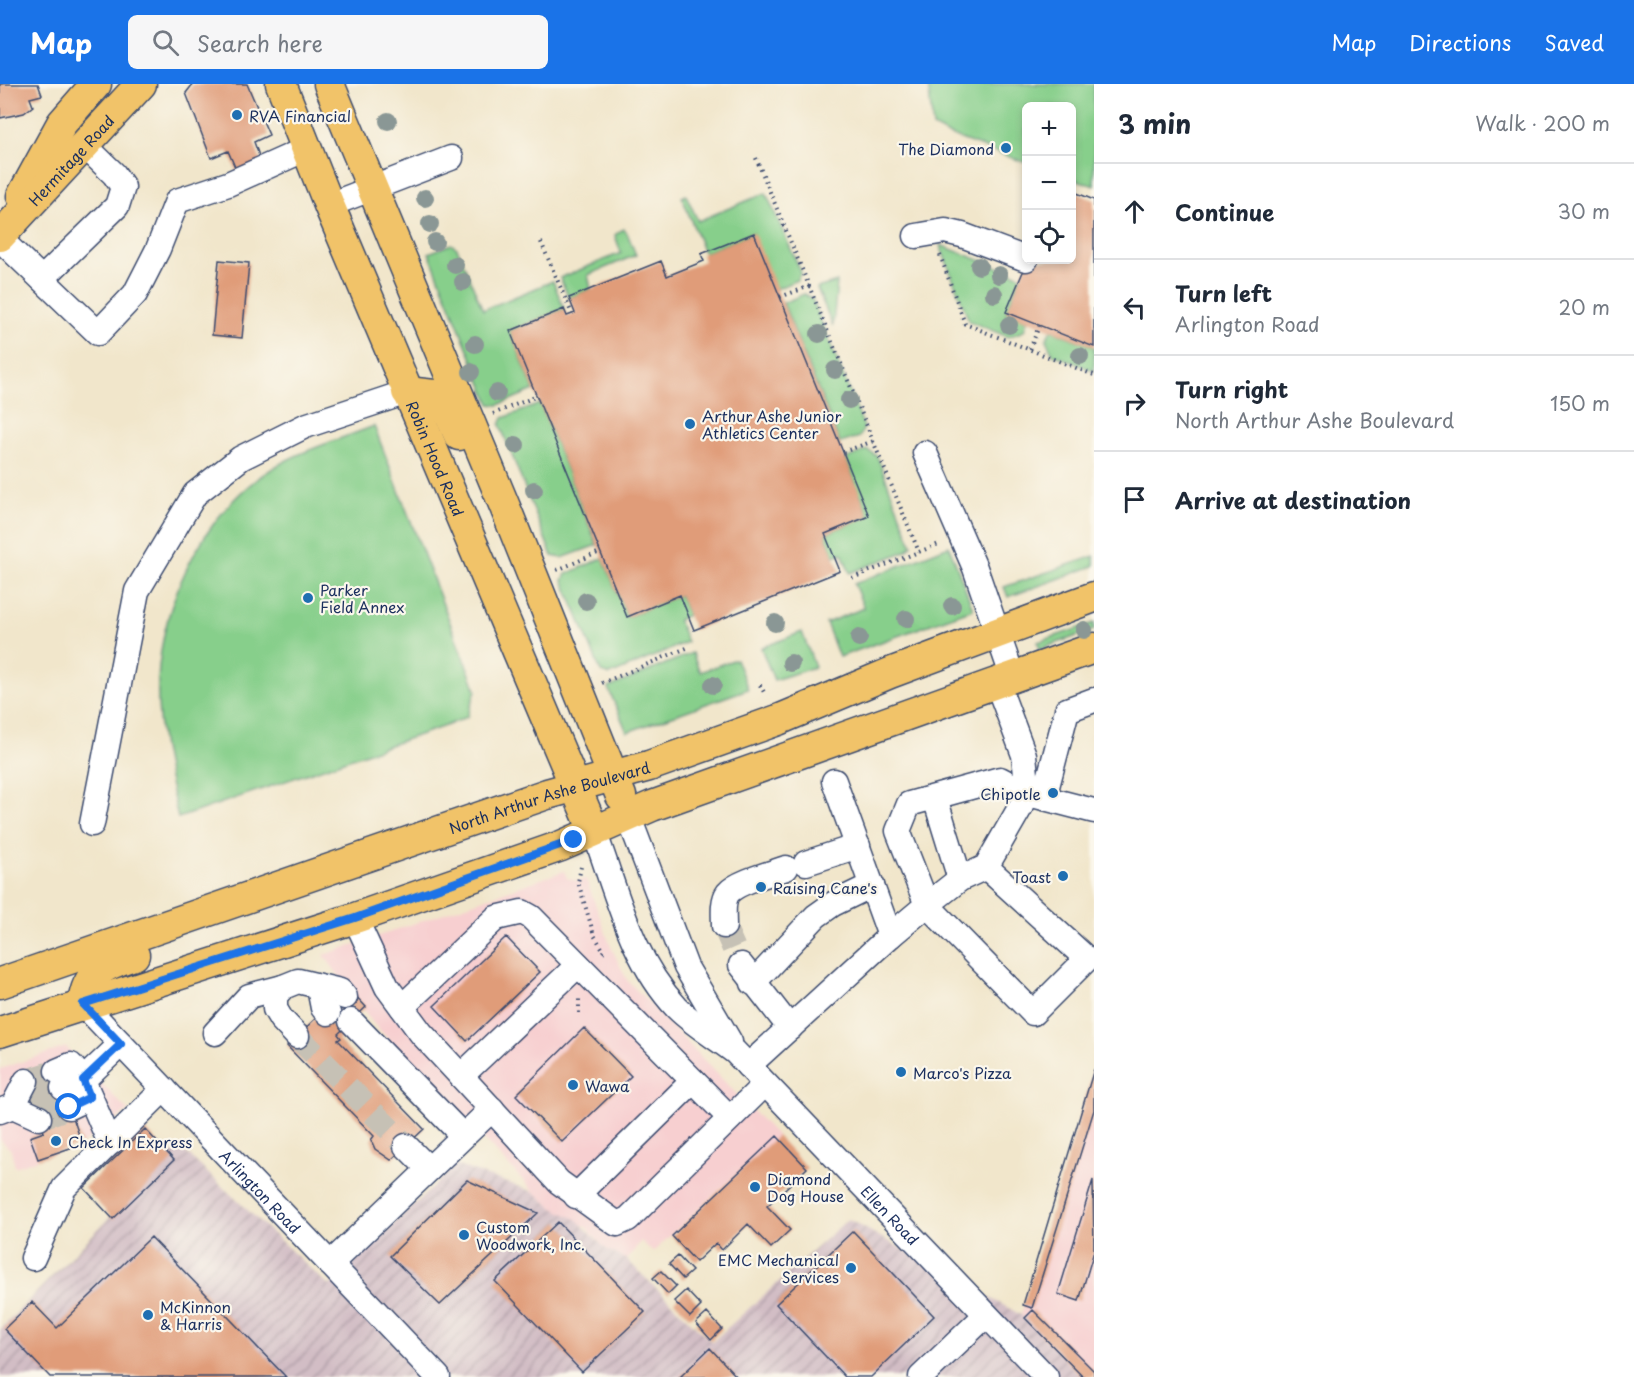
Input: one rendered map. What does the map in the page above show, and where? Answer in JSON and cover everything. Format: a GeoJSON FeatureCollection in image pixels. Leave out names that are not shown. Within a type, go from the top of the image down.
{"type":"FeatureCollection","features":[{"type":"Feature","properties":{"kind":"main road","name":"Hermitage Road"},"geometry":{"type":"LineString","coordinates":[[0,237],[63,123],[96,84]]}},
{"type":"Feature","properties":{"kind":"main road","name":"Hermitage Road"},"geometry":{"type":"LineString","coordinates":[[0,237],[141,84]]}},
{"type":"Feature","properties":{"kind":"main road","name":"Robin Hood Road"},"geometry":{"type":"LineString","coordinates":[[281,84],[328,205],[594,831]]}},
{"type":"Feature","properties":{"kind":"main road"},"geometry":{"type":"LineString","coordinates":[[329,84],[505,507],[628,815]]}},
{"type":"Feature","properties":{"kind":"main road"},"geometry":{"type":"LineString","coordinates":[[407,392],[434,395],[449,412],[478,477],[505,507]]}},
{"type":"Feature","properties":{"kind":"main road","name":"North Arthur Ashe Boulevard"},"geometry":{"type":"LineString","coordinates":[[0,983],[550,793],[613,777],[778,720],[998,632],[1094,597]]}},
{"type":"Feature","properties":{"kind":"main road"},"geometry":{"type":"LineString","coordinates":[[0,1032],[355,918],[561,846],[628,815],[1094,648]]}},
{"type":"Feature","properties":{"kind":"main road"},"geometry":{"type":"LineString","coordinates":[[83,1004],[85,989],[102,967],[232,918],[306,878]]}},
{"type":"Feature","properties":{"kind":"street"},"geometry":{"type":"LineString","coordinates":[[42,279],[117,206],[123,188],[114,174],[84,145]]}},
{"type":"Feature","properties":{"kind":"street"},"geometry":{"type":"LineString","coordinates":[[0,237],[98,333],[135,294],[158,249],[177,201],[228,184],[306,149]]}},
{"type":"Feature","properties":{"kind":"street"},"geometry":{"type":"LineString","coordinates":[[328,205],[452,158]]}},
{"type":"Feature","properties":{"kind":"street"},"geometry":{"type":"LineString","coordinates":[[924,235],[945,231],[1022,257]]}},
{"type":"Feature","properties":{"kind":"street"},"geometry":{"type":"LineString","coordinates":[[92,824],[137,591],[195,494],[241,458],[305,426],[407,392]]}},
{"type":"Feature","properties":{"kind":"street"},"geometry":{"type":"LineString","coordinates":[[925,453],[962,535],[998,632],[1005,680],[1036,796]]}},
{"type":"Feature","properties":{"kind":"street"},"geometry":{"type":"LineString","coordinates":[[742,1059],[790,1028],[890,936],[960,879],[986,867],[1036,796],[1067,710],[1094,700]]}},
{"type":"Feature","properties":{"kind":"street"},"geometry":{"type":"LineString","coordinates":[[986,867],[1087,960],[1033,1013],[927,905],[898,831],[909,804],[1000,779],[1036,796],[1094,811]]}},
{"type":"Feature","properties":{"kind":"street"},"geometry":{"type":"LineString","coordinates":[[834,781],[890,936]]}},
{"type":"Feature","properties":{"kind":"street"},"geometry":{"type":"LineString","coordinates":[[935,798],[960,879]]}},
{"type":"Feature","properties":{"kind":"street","name":"Ellen Road"},"geometry":{"type":"LineString","coordinates":[[628,815],[686,967],[742,1059]]}},
{"type":"Feature","properties":{"kind":"street","name":"Ellen Road"},"geometry":{"type":"LineString","coordinates":[[594,831],[632,938],[652,977],[680,1010],[742,1059],[1046,1377]]}},
{"type":"Feature","properties":{"kind":"street"},"geometry":{"type":"LineString","coordinates":[[724,926],[723,909],[728,893],[736,886],[858,846]]}},
{"type":"Feature","properties":{"kind":"street"},"geometry":{"type":"LineString","coordinates":[[790,1028],[747,974],[816,916],[833,904],[872,885]]}},
{"type":"Feature","properties":{"kind":"street"},"geometry":{"type":"LineString","coordinates":[[402,1007],[496,918],[522,912],[531,917],[730,1118]]}},
{"type":"Feature","properties":{"kind":"street"},"geometry":{"type":"LineString","coordinates":[[355,918],[370,956],[387,987],[461,1076],[559,1182],[617,1224],[628,1219],[765,1084]]}},
{"type":"Feature","properties":{"kind":"street"},"geometry":{"type":"LineString","coordinates":[[461,1076],[583,970]]}},
{"type":"Feature","properties":{"kind":"street"},"geometry":{"type":"LineString","coordinates":[[214,1034],[249,996],[298,981],[318,988],[322,1008],[344,1013],[463,1136]]}},
{"type":"Feature","properties":{"kind":"street"},"geometry":{"type":"LineString","coordinates":[[283,987],[275,996],[275,1008],[280,1019],[297,1036]]}},
{"type":"Feature","properties":{"kind":"street","name":"Arlington Road"},"geometry":{"type":"LineString","coordinates":[[83,1004],[438,1377]]}},
{"type":"Feature","properties":{"kind":"street"},"geometry":{"type":"LineString","coordinates":[[110,1143],[72,1089],[121,1044]]}},
{"type":"Feature","properties":{"kind":"street"},"geometry":{"type":"LineString","coordinates":[[576,1196],[693,1081]]}},
{"type":"Feature","properties":{"kind":"street"},"geometry":{"type":"LineString","coordinates":[[33,1258],[64,1188],[164,1089]]}},
{"type":"Feature","properties":{"kind":"street"},"geometry":{"type":"LineString","coordinates":[[330,1264],[492,1109]]}},
{"type":"Feature","properties":{"kind":"street"},"geometry":{"type":"LineString","coordinates":[[406,1146],[429,1169]]}},
{"type":"Feature","properties":{"kind":"street"},"geometry":{"type":"LineString","coordinates":[[921,1377],[986,1315]]}},
{"type":"Feature","properties":{"kind":"path"},"geometry":{"type":"LineString","coordinates":[[756,158],[919,552]]}},
{"type":"Feature","properties":{"kind":"path"},"geometry":{"type":"LineString","coordinates":[[924,235],[965,324],[1094,375]]}},
{"type":"Feature","properties":{"kind":"path"},"geometry":{"type":"LineString","coordinates":[[541,242],[572,314]]}},
{"type":"Feature","properties":{"kind":"path"},"geometry":{"type":"LineString","coordinates":[[780,297],[810,286]]}},
{"type":"Feature","properties":{"kind":"path"},"geometry":{"type":"LineString","coordinates":[[1030,349],[1039,326]]}},
{"type":"Feature","properties":{"kind":"path"},"geometry":{"type":"LineString","coordinates":[[489,416],[537,396]]}},
{"type":"Feature","properties":{"kind":"path"},"geometry":{"type":"LineString","coordinates":[[843,452],[874,441]]}},
{"type":"Feature","properties":{"kind":"path"},"geometry":{"type":"LineString","coordinates":[[852,578],[962,535]]}},
{"type":"Feature","properties":{"kind":"path"},"geometry":{"type":"LineString","coordinates":[[554,571],[600,552]]}},
{"type":"Feature","properties":{"kind":"path"},"geometry":{"type":"LineString","coordinates":[[601,684],[689,646]]}},
{"type":"Feature","properties":{"kind":"path"},"geometry":{"type":"LineString","coordinates":[[760,685],[765,694]]}},
{"type":"Feature","properties":{"kind":"path"},"geometry":{"type":"LineString","coordinates":[[579,1013],[579,990],[583,970],[604,951],[594,935],[578,882],[583,862]]}},
{"type":"Feature","properties":{"kind":"shaded area"},"geometry":{"type":"Polygon","coordinates":[[[564,871],[567,878],[577,881],[586,879],[611,947],[627,980],[777,1136],[653,1252],[641,1241],[627,1260],[606,1249],[586,1227],[553,1208],[534,1192],[373,1023],[324,955],[564,871]]]}},
{"type":"Feature","properties":{"kind":"shaded area"},"geometry":{"type":"Polygon","coordinates":[[[66,1047],[128,1111],[82,1144],[15,1167],[11,1150],[0,1139],[0,1069],[66,1047]]]}},
{"type":"Feature","properties":{"kind":"shaded area"},"geometry":{"type":"Polygon","coordinates":[[[1094,1067],[1094,1377],[1083,1377],[1021,1315],[1094,1067]]]}},
{"type":"Feature","properties":{"kind":"shaded area"},"geometry":{"type":"Polygon","coordinates":[[[179,1146],[329,1286],[456,1165],[534,1192],[553,1208],[576,1219],[606,1249],[627,1260],[712,1342],[848,1219],[1021,1315],[1082,1377],[0,1377],[0,1330],[179,1146]]]}},
{"type":"Feature","properties":{"kind":"green space","name":"The Diamond"},"geometry":{"type":"Polygon","coordinates":[[[928,84],[1094,84],[1094,186],[1076,179],[1076,102],[1022,102],[1022,162],[933,127],[928,84]]]}},
{"type":"Feature","properties":{"kind":"green space"},"geometry":{"type":"Polygon","coordinates":[[[766,193],[801,272],[797,280],[776,289],[753,233],[704,253],[682,197],[686,195],[698,221],[766,193]]]}},
{"type":"Feature","properties":{"kind":"green space"},"geometry":{"type":"Polygon","coordinates":[[[623,229],[636,255],[588,275],[591,289],[569,298],[560,278],[621,253],[615,235],[623,229]]]}},
{"type":"Feature","properties":{"kind":"green space"},"geometry":{"type":"Polygon","coordinates":[[[451,244],[457,248],[483,310],[553,281],[564,309],[510,331],[534,390],[498,405],[490,404],[429,253],[451,244]]]}},
{"type":"Feature","properties":{"kind":"green space"},"geometry":{"type":"Polygon","coordinates":[[[940,245],[1021,276],[1006,312],[1027,321],[1024,331],[1008,337],[969,321],[940,245]]]}},
{"type":"Feature","properties":{"kind":"green space"},"geometry":{"type":"Polygon","coordinates":[[[837,282],[833,326],[817,288],[837,282]]]}},
{"type":"Feature","properties":{"kind":"green space"},"geometry":{"type":"Polygon","coordinates":[[[804,294],[812,299],[864,427],[860,437],[840,443],[783,303],[804,294]]]}},
{"type":"Feature","properties":{"kind":"green space"},"geometry":{"type":"Polygon","coordinates":[[[1051,330],[1094,347],[1094,371],[1053,354],[1046,340],[1051,330]]]}},
{"type":"Feature","properties":{"kind":"green space"},"geometry":{"type":"Polygon","coordinates":[[[540,404],[597,545],[562,558],[552,556],[500,425],[503,418],[540,404]]]}},
{"type":"Feature","properties":{"kind":"green space","name":"Parker Field Annex"},"geometry":{"type":"Polygon","coordinates":[[[374,426],[476,690],[467,717],[178,818],[161,733],[158,682],[161,649],[168,616],[195,553],[213,524],[235,499],[261,477],[299,454],[374,426]]]}},
{"type":"Feature","properties":{"kind":"green space"},"geometry":{"type":"Polygon","coordinates":[[[867,450],[877,456],[912,545],[906,551],[850,573],[842,553],[834,556],[825,534],[869,516],[846,459],[867,450]]]}},
{"type":"Feature","properties":{"kind":"green space"},"geometry":{"type":"Polygon","coordinates":[[[949,546],[973,609],[839,657],[826,623],[864,608],[854,584],[949,546]]]}},
{"type":"Feature","properties":{"kind":"green space"},"geometry":{"type":"Polygon","coordinates":[[[1094,556],[1094,566],[1008,597],[1004,587],[1094,556]]]}},
{"type":"Feature","properties":{"kind":"green space"},"geometry":{"type":"Polygon","coordinates":[[[603,558],[627,617],[680,595],[688,615],[678,620],[687,642],[610,675],[601,672],[563,580],[566,574],[603,558]]]}},
{"type":"Feature","properties":{"kind":"green space"},"geometry":{"type":"Polygon","coordinates":[[[1094,623],[1094,630],[1040,649],[1038,642],[1094,623]]]}},
{"type":"Feature","properties":{"kind":"green space"},"geometry":{"type":"Polygon","coordinates":[[[802,632],[815,667],[774,680],[761,648],[802,632]]]}},
{"type":"Feature","properties":{"kind":"green space"},"geometry":{"type":"Polygon","coordinates":[[[692,653],[700,672],[736,659],[748,689],[627,732],[608,688],[692,653]]]}},
{"type":"Feature","properties":{"kind":"building"},"geometry":{"type":"Polygon","coordinates":[[[0,84],[38,84],[42,95],[30,98],[33,106],[24,113],[0,118],[0,84]]]}},
{"type":"Feature","properties":{"kind":"building"},"geometry":{"type":"Polygon","coordinates":[[[193,84],[247,84],[269,135],[254,142],[262,164],[238,174],[228,151],[211,158],[186,93],[193,84]]]}},
{"type":"Feature","properties":{"kind":"building"},"geometry":{"type":"Polygon","coordinates":[[[1076,193],[1094,200],[1094,347],[1006,312],[1026,264],[1076,264],[1076,193]]]}},
{"type":"Feature","properties":{"kind":"building","name":"Arthur Ashe Junior Athletics Center"},"geometry":{"type":"Polygon","coordinates":[[[754,233],[869,516],[825,534],[840,571],[694,630],[680,595],[627,617],[510,331],[564,309],[567,316],[575,313],[569,298],[591,289],[661,261],[667,276],[704,261],[701,254],[754,233]]]}},
{"type":"Feature","properties":{"kind":"building"},"geometry":{"type":"Polygon","coordinates":[[[219,260],[249,263],[242,338],[212,335],[219,260]]]}},
{"type":"Feature","properties":{"kind":"building"},"geometry":{"type":"Polygon","coordinates":[[[506,937],[540,972],[467,1041],[434,1006],[506,937]]]}},
{"type":"Feature","properties":{"kind":"building"},"geometry":{"type":"Polygon","coordinates":[[[352,992],[366,1007],[338,1034],[341,1038],[338,1040],[424,1129],[391,1160],[375,1149],[371,1140],[374,1136],[287,1046],[319,1015],[352,992]]]}},
{"type":"Feature","properties":{"kind":"building","name":"Wawa"},"geometry":{"type":"Polygon","coordinates":[[[584,1028],[631,1076],[562,1142],[516,1095],[584,1028]]]}},
{"type":"Feature","properties":{"kind":"building"},"geometry":{"type":"Polygon","coordinates":[[[55,1064],[82,1144],[38,1159],[30,1137],[44,1132],[24,1074],[55,1064]]]}},
{"type":"Feature","properties":{"kind":"building"},"geometry":{"type":"Polygon","coordinates":[[[1094,1069],[1094,1110],[1032,1308],[1023,1305],[1094,1069]]]}},
{"type":"Feature","properties":{"kind":"building"},"geometry":{"type":"Polygon","coordinates":[[[145,1129],[174,1160],[113,1219],[84,1188],[145,1129]]]}},
{"type":"Feature","properties":{"kind":"building","name":"Diamond Dog House"},"geometry":{"type":"Polygon","coordinates":[[[777,1136],[807,1168],[767,1206],[790,1230],[771,1248],[748,1224],[722,1250],[716,1243],[696,1262],[672,1236],[777,1136]]]}},
{"type":"Feature","properties":{"kind":"building","name":"Custom Woodwork, Inc."},"geometry":{"type":"Polygon","coordinates":[[[467,1180],[538,1213],[440,1305],[390,1256],[467,1180]]]}},
{"type":"Feature","properties":{"kind":"building"},"geometry":{"type":"Polygon","coordinates":[[[1093,1180],[1094,1251],[1079,1301],[1058,1294],[1093,1180]]]}},
{"type":"Feature","properties":{"kind":"building"},"geometry":{"type":"Polygon","coordinates":[[[558,1222],[645,1312],[582,1372],[495,1281],[558,1222]]]}},
{"type":"Feature","properties":{"kind":"building","name":"EMC Mechanical Services"},"geometry":{"type":"Polygon","coordinates":[[[853,1231],[934,1316],[871,1377],[845,1377],[776,1304],[853,1231]]]}},
{"type":"Feature","properties":{"kind":"building","name":"McKinnon & Harris"},"geometry":{"type":"Polygon","coordinates":[[[151,1237],[286,1377],[50,1377],[4,1329],[32,1302],[57,1328],[151,1237]]]}},
{"type":"Feature","properties":{"kind":"building"},"geometry":{"type":"Polygon","coordinates":[[[678,1256],[692,1271],[683,1279],[669,1264],[678,1256]]]}},
{"type":"Feature","properties":{"kind":"building"},"geometry":{"type":"Polygon","coordinates":[[[661,1271],[676,1286],[668,1294],[653,1278],[661,1271]]]}},
{"type":"Feature","properties":{"kind":"building"},"geometry":{"type":"Polygon","coordinates":[[[686,1290],[701,1306],[690,1317],[674,1301],[686,1290]]]}},
{"type":"Feature","properties":{"kind":"building"},"geometry":{"type":"Polygon","coordinates":[[[1033,1310],[1094,1371],[1094,1377],[1083,1377],[1025,1318],[1033,1310]]]}},
{"type":"Feature","properties":{"kind":"building"},"geometry":{"type":"Polygon","coordinates":[[[707,1313],[722,1329],[711,1340],[696,1323],[707,1313]]]}},
{"type":"Feature","properties":{"kind":"building"},"geometry":{"type":"Polygon","coordinates":[[[710,1348],[737,1377],[680,1377],[710,1348]]]}},
{"type":"Feature","properties":{"kind":"tunnel"},"geometry":{"type":"LineString","coordinates":[[724,926],[741,965]]}},
{"type":"Feature","properties":{"kind":"tunnel"},"geometry":{"type":"LineString","coordinates":[[336,1005],[351,1021]]}},
{"type":"Feature","properties":{"kind":"tunnel"},"geometry":{"type":"LineString","coordinates":[[297,1036],[406,1146]]}},
{"type":"Feature","properties":{"kind":"tunnel"},"geometry":{"type":"LineString","coordinates":[[26,1081],[57,1071]]}},
{"type":"Feature","properties":{"kind":"tunnel"},"geometry":{"type":"LineString","coordinates":[[33,1100],[63,1088]]}},
{"type":"Feature","properties":{"kind":"tunnel"},"geometry":{"type":"LineString","coordinates":[[39,1118],[69,1107]]}},
{"type":"Feature","properties":{"kind":"place","name":"RVA Financial"},"geometry":{"type":"Point","coordinates":[237,115]}},
{"type":"Feature","properties":{"kind":"place","name":"The Diamond"},"geometry":{"type":"Point","coordinates":[1006,148]}},
{"type":"Feature","properties":{"kind":"place","name":"Arthur Ashe Junior Athletics Center"},"geometry":{"type":"Point","coordinates":[690,424]}},
{"type":"Feature","properties":{"kind":"place","name":"Parker Field Annex"},"geometry":{"type":"Point","coordinates":[308,598]}},
{"type":"Feature","properties":{"kind":"place","name":"Chipotle"},"geometry":{"type":"Point","coordinates":[1053,793]}},
{"type":"Feature","properties":{"kind":"place","name":"Toast"},"geometry":{"type":"Point","coordinates":[1063,876]}},
{"type":"Feature","properties":{"kind":"place","name":"Raising Cane's"},"geometry":{"type":"Point","coordinates":[761,887]}},
{"type":"Feature","properties":{"kind":"place","name":"Marco's Pizza"},"geometry":{"type":"Point","coordinates":[901,1072]}},
{"type":"Feature","properties":{"kind":"place","name":"Wawa"},"geometry":{"type":"Point","coordinates":[573,1085]}},
{"type":"Feature","properties":{"kind":"place","name":"Check In Express"},"geometry":{"type":"Point","coordinates":[56,1141]}},
{"type":"Feature","properties":{"kind":"place","name":"Diamond Dog House"},"geometry":{"type":"Point","coordinates":[755,1187]}},
{"type":"Feature","properties":{"kind":"place","name":"Custom Woodwork, Inc."},"geometry":{"type":"Point","coordinates":[464,1235]}},
{"type":"Feature","properties":{"kind":"place","name":"EMC Mechanical Services"},"geometry":{"type":"Point","coordinates":[851,1268]}},
{"type":"Feature","properties":{"kind":"place","name":"McKinnon & Harris"},"geometry":{"type":"Point","coordinates":[148,1315]}},
{"type":"Feature","properties":{"kind":"route"},"geometry":{"type":"LineString","coordinates":[[69,1107],[90,1097],[83,1080],[121,1044],[83,1004],[355,918],[574,840]]}}]}
